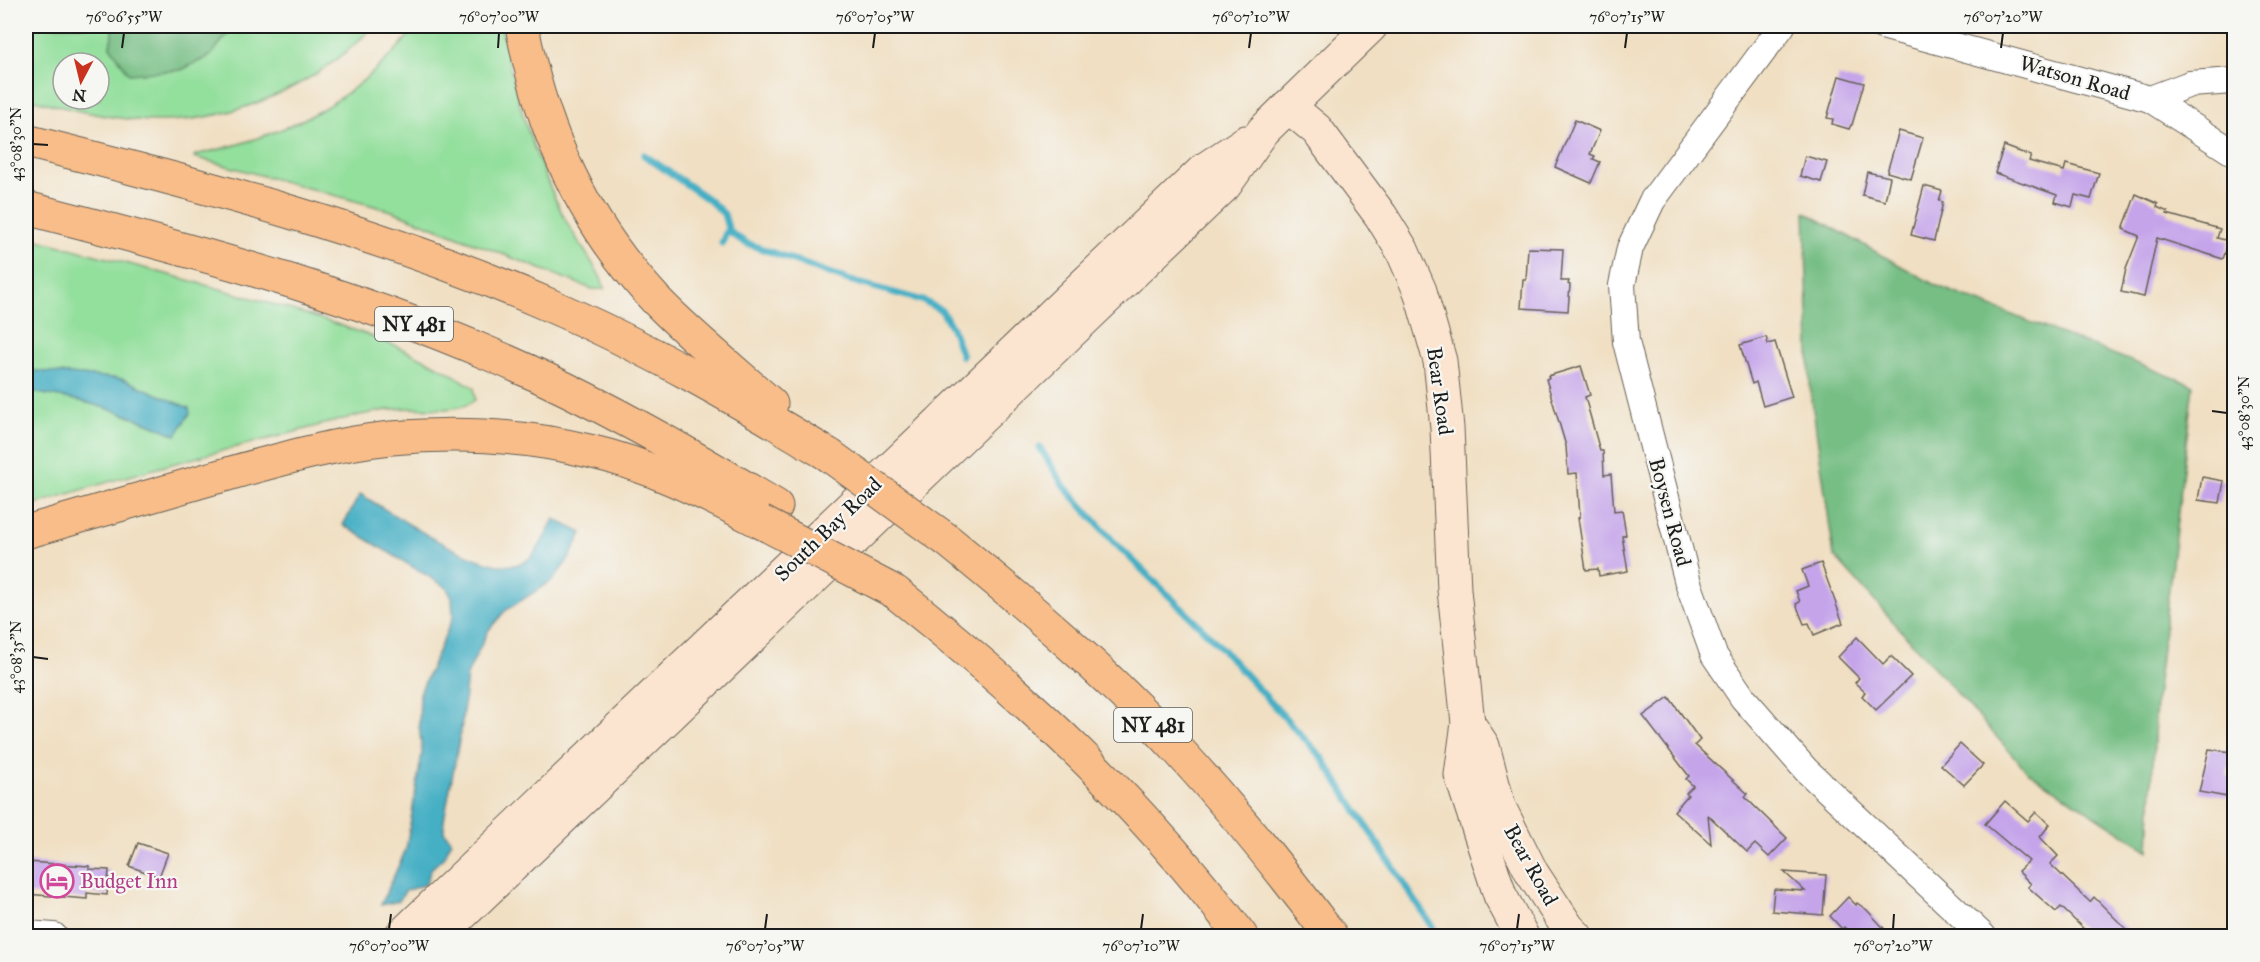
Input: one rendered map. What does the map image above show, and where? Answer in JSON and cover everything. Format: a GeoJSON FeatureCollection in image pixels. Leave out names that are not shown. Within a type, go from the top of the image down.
{"type":"FeatureCollection","features":[{"type":"Feature","properties":{"kind":"highway"},"geometry":{"type":"LineString","coordinates":[[522,26],[534,79],[554,141],[580,196],[611,246],[656,300],[685,328],[829,454]]}},
{"type":"Feature","properties":{"kind":"highway","name":"NY 481"},"geometry":{"type":"LineString","coordinates":[[26,141],[246,199],[400,247],[476,274],[624,339],[695,376],[829,454],[947,540],[1062,638],[1121,692],[1178,750],[1282,871],[1331,936]]}},
{"type":"Feature","properties":{"kind":"highway","name":"NY 481"},"geometry":{"type":"LineString","coordinates":[[26,208],[242,267],[419,326],[492,354],[562,386],[655,435],[768,514],[895,592],[956,640],[1076,748],[1184,866],[1240,936]]}},
{"type":"Feature","properties":{"kind":"highway"},"geometry":{"type":"LineString","coordinates":[[26,532],[303,454],[389,438],[458,435],[525,439],[590,451],[653,471],[768,514]]}},
{"type":"Feature","properties":{"kind":"street","name":"South Bay Road"},"geometry":{"type":"LineString","coordinates":[[439,936],[1225,185],[1263,131],[1371,26]]}},
{"type":"Feature","properties":{"kind":"street","name":"Boysen Road"},"geometry":{"type":"LineString","coordinates":[[1782,26],[1652,201],[1630,248],[1622,285],[1626,342],[1688,583],[1714,655],[1743,698],[1806,770],[1983,936]]}},
{"type":"Feature","properties":{"kind":"street","name":"Watson Road"},"geometry":{"type":"LineString","coordinates":[[1882,26],[2150,99],[2190,84],[2235,81]]}},
{"type":"Feature","properties":{"kind":"street"},"geometry":{"type":"LineString","coordinates":[[2150,99],[2235,153]]}},
{"type":"Feature","properties":{"kind":"street","name":"Bear Road"},"geometry":{"type":"LineString","coordinates":[[1288,106],[1317,130],[1381,216],[1402,250],[1420,291],[1440,362],[1446,417],[1454,590],[1468,723],[1461,775],[1500,895],[1522,936]]}},
{"type":"Feature","properties":{"kind":"street","name":"South Bay Road"},"geometry":{"type":"LineString","coordinates":[[401,936],[1205,169],[1263,131]]}},
{"type":"Feature","properties":{"kind":"street","name":"Bear Road"},"geometry":{"type":"LineString","coordinates":[[1468,723],[1483,746],[1499,807],[1527,863],[1568,928],[1576,936]]}},
{"type":"Feature","properties":{"kind":"street"},"geometry":{"type":"LineString","coordinates":[[26,934],[54,936]]}},
{"type":"Feature","properties":{"kind":"green space"},"geometry":{"type":"Polygon","coordinates":[[[26,26],[114,26],[110,46],[181,70],[210,56],[234,26],[373,26],[330,64],[279,94],[251,105],[194,119],[148,121],[82,111],[111,111],[111,51],[51,51],[51,104],[26,98],[26,26]]]}},
{"type":"Feature","properties":{"kind":"green space"},"geometry":{"type":"Polygon","coordinates":[[[114,26],[234,26],[210,56],[181,70],[129,74],[110,46],[114,26]]]}},
{"type":"Feature","properties":{"kind":"green space"},"geometry":{"type":"Polygon","coordinates":[[[417,26],[501,26],[526,126],[544,174],[566,221],[594,266],[604,289],[592,289],[392,211],[194,157],[261,137],[318,112],[345,95],[370,75],[394,53],[417,26]]]}},
{"type":"Feature","properties":{"kind":"green space"},"geometry":{"type":"Polygon","coordinates":[[[1805,212],[1935,285],[2193,385],[2156,699],[2149,851],[2028,772],[1834,556],[1810,387],[1805,212]]]}},
{"type":"Feature","properties":{"kind":"green space"},"geometry":{"type":"Polygon","coordinates":[[[26,237],[255,299],[368,335],[450,373],[474,388],[475,400],[457,408],[405,408],[350,417],[150,470],[26,507],[26,390],[105,408],[176,435],[189,408],[123,379],[26,370],[26,237]]]}},
{"type":"Feature","properties":{"kind":"water"},"geometry":{"type":"Polygon","coordinates":[[[26,370],[123,379],[189,408],[190,413],[176,435],[105,408],[26,390],[26,370]]]}},
{"type":"Feature","properties":{"kind":"water"},"geometry":{"type":"Polygon","coordinates":[[[360,494],[437,540],[469,556],[504,566],[528,560],[541,544],[554,519],[582,533],[569,559],[553,580],[505,611],[488,631],[467,675],[461,731],[444,820],[444,831],[451,841],[445,856],[431,869],[426,884],[405,891],[399,901],[381,905],[406,849],[422,753],[419,724],[420,693],[453,617],[452,598],[446,587],[343,525],[360,494]]]}},
{"type":"Feature","properties":{"kind":"building"},"geometry":{"type":"Polygon","coordinates":[[[1839,76],[1864,83],[1849,129],[1832,124],[1833,119],[1827,118],[1839,76]]]}},
{"type":"Feature","properties":{"kind":"building"},"geometry":{"type":"Polygon","coordinates":[[[1575,120],[1600,131],[1590,154],[1595,156],[1593,159],[1600,162],[1591,183],[1555,167],[1575,120]]]}},
{"type":"Feature","properties":{"kind":"building"},"geometry":{"type":"Polygon","coordinates":[[[1899,131],[1923,138],[1911,179],[1887,172],[1899,131]]]}},
{"type":"Feature","properties":{"kind":"building"},"geometry":{"type":"Polygon","coordinates":[[[2004,146],[2031,156],[2029,161],[2064,171],[2066,164],[2099,173],[2091,199],[2075,195],[2072,207],[2055,202],[2057,195],[1995,173],[2004,146]]]}},
{"type":"Feature","properties":{"kind":"building"},"geometry":{"type":"Polygon","coordinates":[[[1805,156],[1827,162],[1821,182],[1800,176],[1805,156]]]}},
{"type":"Feature","properties":{"kind":"building"},"geometry":{"type":"Polygon","coordinates":[[[1867,172],[1890,177],[1885,201],[1862,195],[1867,172]]]}},
{"type":"Feature","properties":{"kind":"building"},"geometry":{"type":"Polygon","coordinates":[[[1924,186],[1942,191],[1939,201],[1943,202],[1934,241],[1911,235],[1924,186]]]}},
{"type":"Feature","properties":{"kind":"building"},"geometry":{"type":"Polygon","coordinates":[[[2136,194],[2158,204],[2157,207],[2168,212],[2167,214],[2220,229],[2217,238],[2229,241],[2223,259],[2157,238],[2144,297],[2121,292],[2126,269],[2139,236],[2123,229],[2136,194]]]}},
{"type":"Feature","properties":{"kind":"building"},"geometry":{"type":"Polygon","coordinates":[[[1528,248],[1563,249],[1561,281],[1569,281],[1570,285],[1568,311],[1521,308],[1528,248]]]}},
{"type":"Feature","properties":{"kind":"building"},"geometry":{"type":"Polygon","coordinates":[[[1766,337],[1768,344],[1775,342],[1792,397],[1763,406],[1756,382],[1752,384],[1740,345],[1766,337]]]}},
{"type":"Feature","properties":{"kind":"building"},"geometry":{"type":"Polygon","coordinates":[[[1581,366],[1590,395],[1585,397],[1600,451],[1603,451],[1604,475],[1611,474],[1614,511],[1622,510],[1626,535],[1622,536],[1628,571],[1599,576],[1598,569],[1586,570],[1578,518],[1580,517],[1577,473],[1568,474],[1566,446],[1546,379],[1549,378],[1548,376],[1581,366]]]}},
{"type":"Feature","properties":{"kind":"building"},"geometry":{"type":"Polygon","coordinates":[[[2202,477],[2224,481],[2220,503],[2198,500],[2202,477]]]}},
{"type":"Feature","properties":{"kind":"building"},"geometry":{"type":"Polygon","coordinates":[[[1821,563],[1843,623],[1814,635],[1809,623],[1804,624],[1796,604],[1800,602],[1796,591],[1808,586],[1802,570],[1821,563]]]}},
{"type":"Feature","properties":{"kind":"building"},"geometry":{"type":"Polygon","coordinates":[[[1857,637],[1883,664],[1891,656],[1911,676],[1876,710],[1862,696],[1865,692],[1855,683],[1859,678],[1838,657],[1857,637]]]}},
{"type":"Feature","properties":{"kind":"building"},"geometry":{"type":"Polygon","coordinates":[[[1669,697],[1700,740],[1695,745],[1748,794],[1745,797],[1787,838],[1769,857],[1755,844],[1747,852],[1708,815],[1711,844],[1674,811],[1693,786],[1686,779],[1689,776],[1643,716],[1669,697]]]}},
{"type":"Feature","properties":{"kind":"building"},"geometry":{"type":"Polygon","coordinates":[[[1960,744],[1983,765],[1964,785],[1941,765],[1960,744]]]}},
{"type":"Feature","properties":{"kind":"building"},"geometry":{"type":"Polygon","coordinates":[[[2209,749],[2231,752],[2227,776],[2235,777],[2233,798],[2199,792],[2209,749]]]}},
{"type":"Feature","properties":{"kind":"building"},"geometry":{"type":"Polygon","coordinates":[[[2005,801],[2028,821],[2036,812],[2050,824],[2040,837],[2058,856],[2050,864],[2090,902],[2094,897],[2133,936],[2091,936],[2061,907],[2056,912],[2028,887],[2031,884],[2018,871],[2029,861],[1985,824],[2005,801]]]}},
{"type":"Feature","properties":{"kind":"building"},"geometry":{"type":"Polygon","coordinates":[[[138,843],[168,853],[159,877],[129,866],[138,843]]]}},
{"type":"Feature","properties":{"kind":"building","name":"Budget Inn"},"geometry":{"type":"Polygon","coordinates":[[[26,862],[89,866],[89,869],[109,870],[107,895],[87,893],[87,899],[26,894],[26,862]]]}},
{"type":"Feature","properties":{"kind":"building"},"geometry":{"type":"Polygon","coordinates":[[[1784,872],[1826,875],[1823,915],[1772,911],[1774,889],[1805,891],[1784,872]]]}},
{"type":"Feature","properties":{"kind":"building"},"geometry":{"type":"Polygon","coordinates":[[[1848,897],[1856,905],[1857,903],[1867,910],[1891,936],[1853,936],[1844,927],[1842,929],[1830,916],[1848,897]]]}},
{"type":"Feature","properties":{"kind":"waterway"},"geometry":{"type":"LineString","coordinates":[[644,155],[708,199],[724,214],[732,234],[746,243],[848,280],[924,301],[942,311],[952,328],[962,356]]}},
{"type":"Feature","properties":{"kind":"waterway"},"geometry":{"type":"LineString","coordinates":[[722,243],[728,228]]}},
{"type":"Feature","properties":{"kind":"waterway"},"geometry":{"type":"LineString","coordinates":[[1040,448],[1064,486],[1113,541],[1212,638],[1322,758],[1438,936]]}},
{"type":"Feature","properties":{"kind":"place","name":"Budget Inn"},"geometry":{"type":"Point","coordinates":[57,881]}}]}
